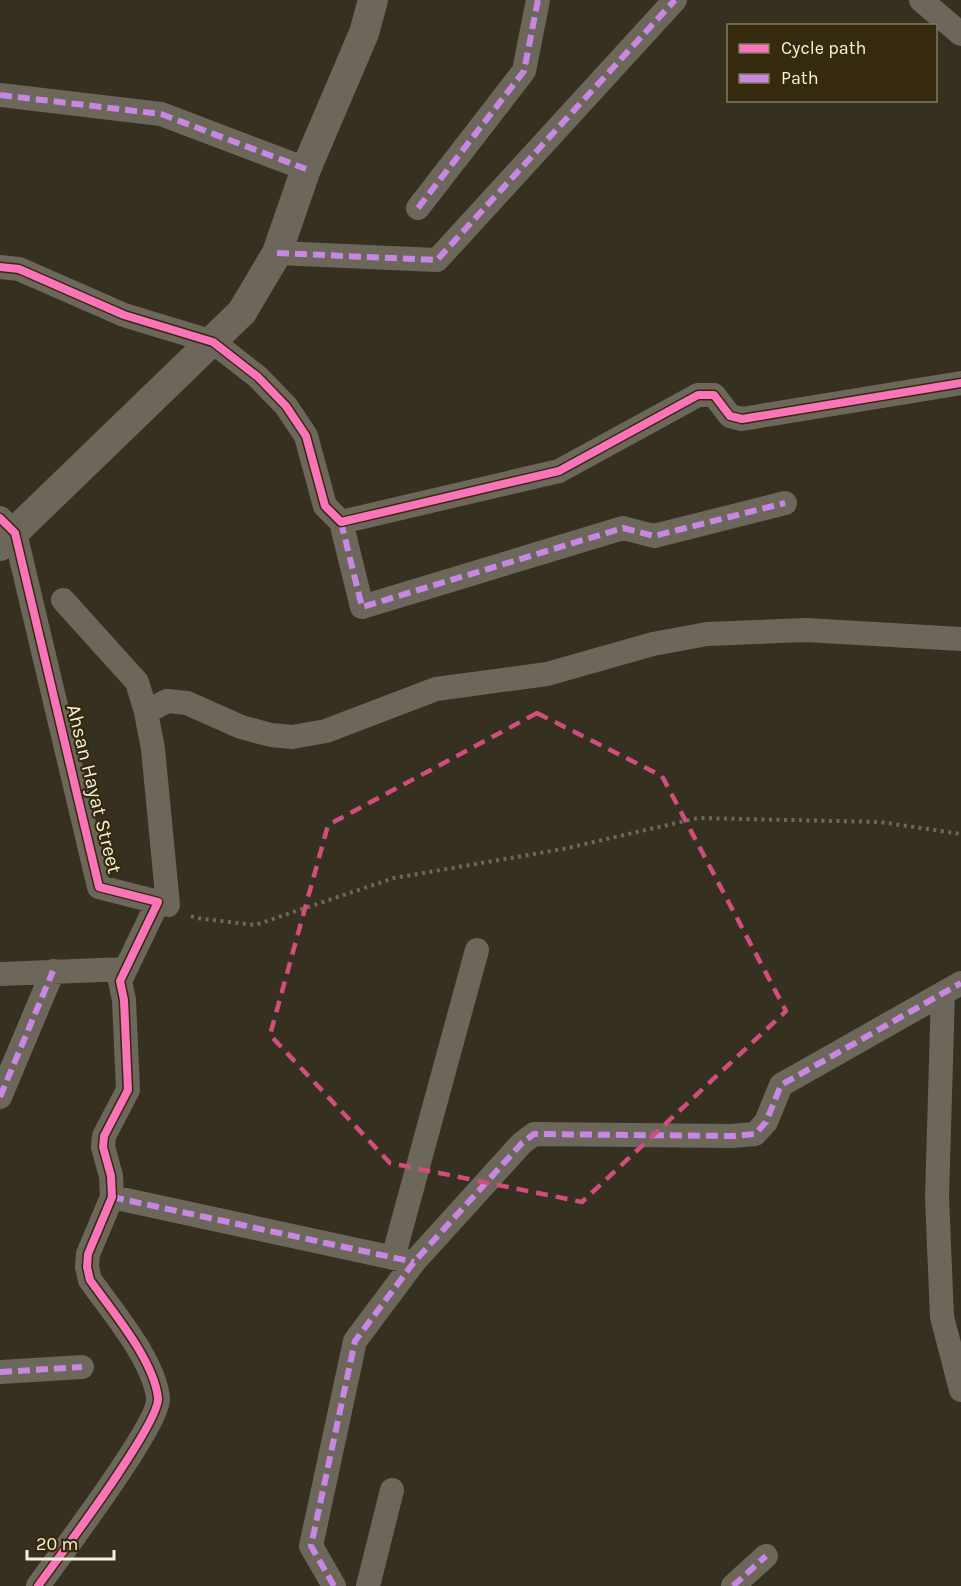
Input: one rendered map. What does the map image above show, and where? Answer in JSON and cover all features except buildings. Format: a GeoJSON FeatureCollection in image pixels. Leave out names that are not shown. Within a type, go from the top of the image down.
{"type":"FeatureCollection","features":[{"type":"Feature","properties":{"kind":"street"},"geometry":{"type":"LineString","coordinates":[[5,532],[213,342],[242,312],[277,253],[306,169],[364,33],[373,0]]}},
{"type":"Feature","properties":{"kind":"street"},"geometry":{"type":"LineString","coordinates":[[418,208],[524,71],[538,0]]}},
{"type":"Feature","properties":{"kind":"street"},"geometry":{"type":"LineString","coordinates":[[277,253],[437,260],[675,0]]}},
{"type":"Feature","properties":{"kind":"street"},"geometry":{"type":"LineString","coordinates":[[921,0],[961,34]]}},
{"type":"Feature","properties":{"kind":"street"},"geometry":{"type":"LineString","coordinates":[[0,95],[161,114],[306,169]]}},
{"type":"Feature","properties":{"kind":"street"},"geometry":{"type":"LineString","coordinates":[[0,267],[19,269],[124,315],[213,342],[258,377],[286,406],[306,436],[325,506],[341,522],[362,607],[623,528],[654,536],[785,503]]}},
{"type":"Feature","properties":{"kind":"street"},"geometry":{"type":"LineString","coordinates":[[341,522],[559,471],[698,395],[714,395],[730,416],[742,418],[961,383]]}},
{"type":"Feature","properties":{"kind":"street","name":"Ahsan Hayat Street"},"geometry":{"type":"LineString","coordinates":[[5,532],[99,887],[158,902],[120,981],[124,1000],[129,1090],[104,1136],[103,1147],[111,1176],[112,1197],[88,1254],[87,1267],[90,1280],[146,1362],[158,1400],[146,1431],[38,1586]]}},
{"type":"Feature","properties":{"kind":"street"},"geometry":{"type":"LineString","coordinates":[[63,600],[137,682],[153,749],[168,905]]}},
{"type":"Feature","properties":{"kind":"street"},"geometry":{"type":"LineString","coordinates":[[146,712],[167,701],[187,703],[242,728],[292,737],[326,731],[436,689],[547,674],[653,644],[706,634],[806,630],[961,639]]}},
{"type":"Feature","properties":{"kind":"street"},"geometry":{"type":"LineString","coordinates":[[403,1260],[477,950]]}},
{"type":"Feature","properties":{"kind":"street"},"geometry":{"type":"LineString","coordinates":[[0,974],[125,969]]}},
{"type":"Feature","properties":{"kind":"street"},"geometry":{"type":"LineString","coordinates":[[0,1097],[53,971]]}},
{"type":"Feature","properties":{"kind":"street"},"geometry":{"type":"LineString","coordinates":[[334,1586],[311,1545],[355,1341],[403,1260],[522,1143],[534,1134],[732,1136],[755,1134],[766,1122],[781,1085],[952,988]]}},
{"type":"Feature","properties":{"kind":"street"},"geometry":{"type":"LineString","coordinates":[[952,988],[937,1197],[942,1317],[959,1374]]}},
{"type":"Feature","properties":{"kind":"street"},"geometry":{"type":"LineString","coordinates":[[112,1197],[403,1260]]}},
{"type":"Feature","properties":{"kind":"street"},"geometry":{"type":"LineString","coordinates":[[0,1372],[82,1367]]}},
{"type":"Feature","properties":{"kind":"street"},"geometry":{"type":"LineString","coordinates":[[368,1586],[392,1490]]}},
{"type":"Feature","properties":{"kind":"street"},"geometry":{"type":"LineString","coordinates":[[734,1586],[766,1556]]}},
{"type":"Feature","properties":{"kind":"path"},"geometry":{"type":"LineString","coordinates":[[168,905],[196,918],[255,925],[394,878],[563,849],[698,818],[880,822],[961,834]]}},
{"type":"Feature","properties":{"kind":"highlighted area"},"geometry":{"type":"Polygon","coordinates":[[[537,713],[662,776],[786,1011],[582,1202],[390,1163],[270,1035],[328,825],[537,713]]]}},
{"type":"Feature","properties":{"kind":"marked path"},"geometry":{"type":"LineString","coordinates":[[418,208],[524,71],[538,0]]}},
{"type":"Feature","properties":{"kind":"marked path"},"geometry":{"type":"LineString","coordinates":[[277,253],[437,260],[675,0]]}},
{"type":"Feature","properties":{"kind":"marked path"},"geometry":{"type":"LineString","coordinates":[[0,95],[161,114],[306,169]]}},
{"type":"Feature","properties":{"kind":"marked path"},"geometry":{"type":"LineString","coordinates":[[341,522],[362,607],[623,528],[654,536],[785,503]]}},
{"type":"Feature","properties":{"kind":"marked path"},"geometry":{"type":"LineString","coordinates":[[0,1097],[53,971]]}},
{"type":"Feature","properties":{"kind":"marked path"},"geometry":{"type":"LineString","coordinates":[[334,1586],[311,1546],[355,1341],[414,1262],[522,1143],[534,1134],[732,1136],[755,1134],[766,1122],[781,1085],[961,983]]}},
{"type":"Feature","properties":{"kind":"marked path"},"geometry":{"type":"LineString","coordinates":[[112,1197],[414,1262]]}},
{"type":"Feature","properties":{"kind":"marked path"},"geometry":{"type":"LineString","coordinates":[[0,1372],[82,1367]]}},
{"type":"Feature","properties":{"kind":"marked path"},"geometry":{"type":"LineString","coordinates":[[733,1586],[766,1556]]}},
{"type":"Feature","properties":{"kind":"cycle path"},"geometry":{"type":"LineString","coordinates":[[0,267],[19,269],[124,315],[213,342],[258,377],[286,406],[306,436],[325,506],[341,522],[559,471],[698,395],[714,395],[730,416],[742,419],[961,383]]}},
{"type":"Feature","properties":{"kind":"cycle path"},"geometry":{"type":"LineString","coordinates":[[0,518],[15,533],[99,887],[158,902],[120,981],[124,1000],[128,1090],[104,1136],[103,1147],[111,1176],[112,1197],[88,1254],[87,1267],[90,1280],[141,1352],[155,1383],[158,1398],[154,1412],[126,1462],[38,1586]]}}]}
